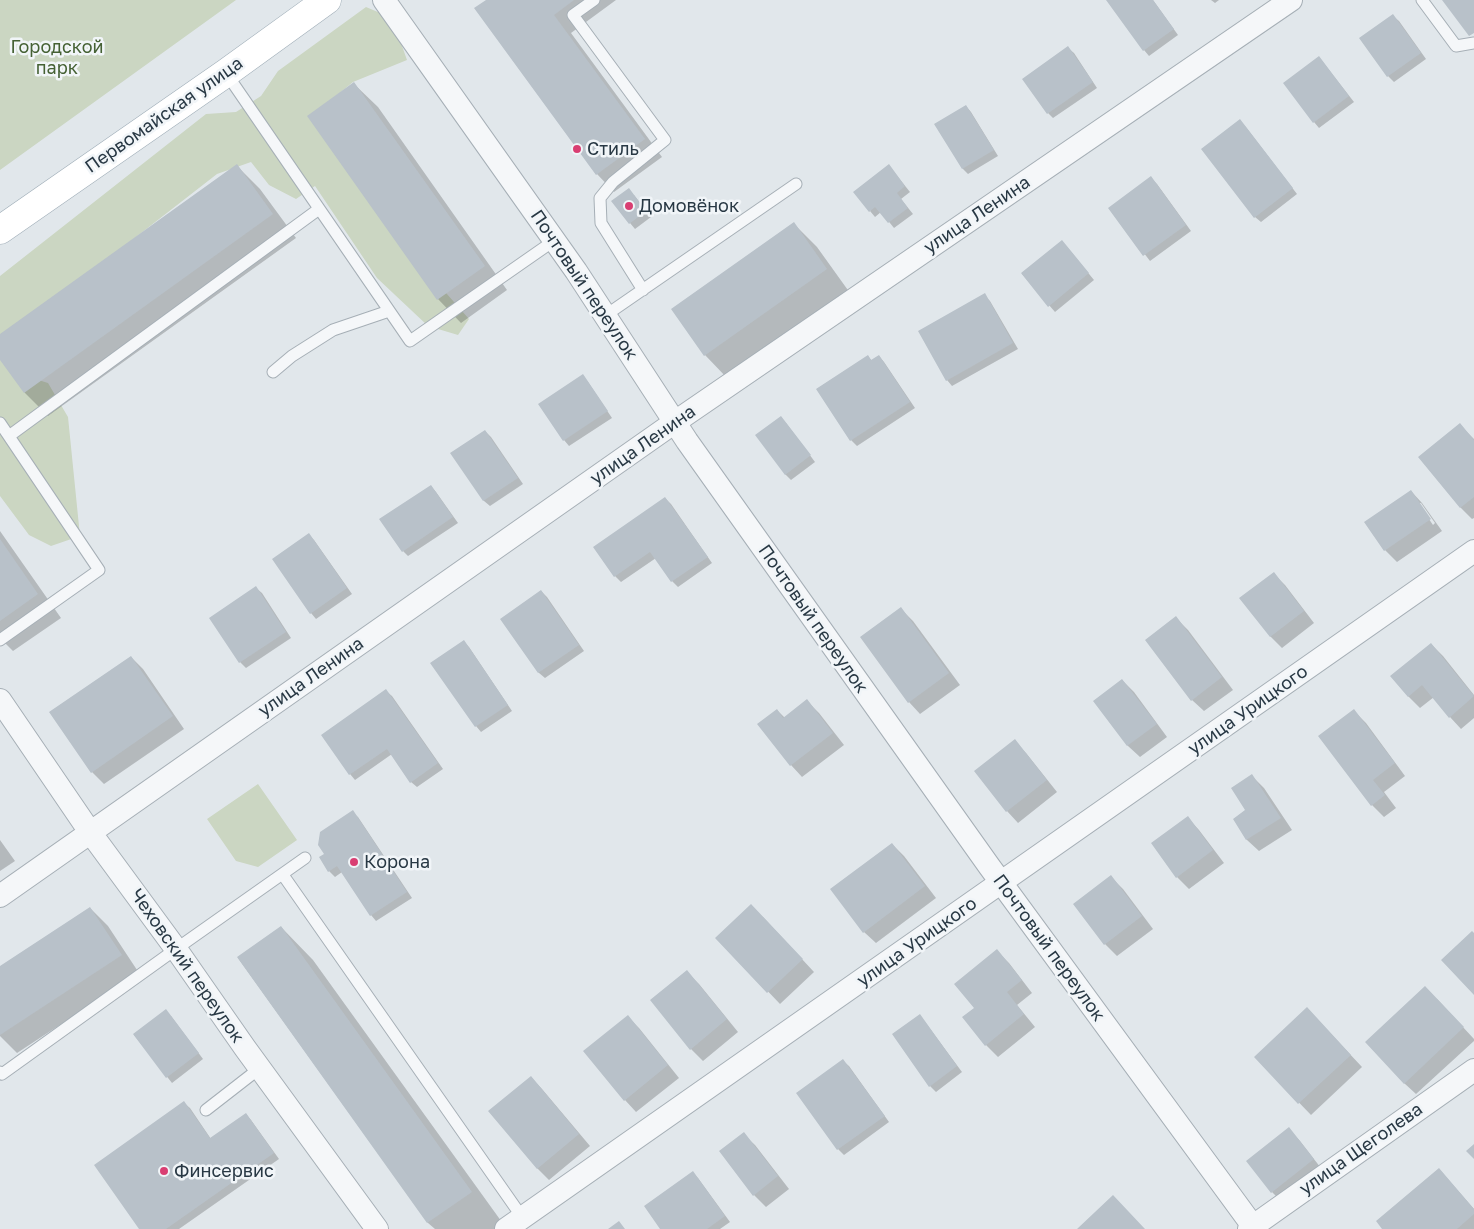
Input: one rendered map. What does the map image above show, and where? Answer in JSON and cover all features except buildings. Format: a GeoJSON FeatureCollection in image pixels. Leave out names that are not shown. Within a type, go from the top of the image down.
{"type":"FeatureCollection","features":[{"type":"Feature","properties":{"kind":"main road","name":"Первомайская улица"},"geometry":{"type":"LineString","coordinates":[[0,230],[327,0]]}},
{"type":"Feature","properties":{"kind":"street","name":"Почтовый переулок"},"geometry":{"type":"LineString","coordinates":[[384,0],[606,315],[675,422],[1002,883],[1252,1228]]}},
{"type":"Feature","properties":{"kind":"street","name":"улица Ленина"},"geometry":{"type":"LineString","coordinates":[[0,896],[675,422],[1291,0]]}},
{"type":"Feature","properties":{"kind":"street","name":"улица Урицкого"},"geometry":{"type":"LineString","coordinates":[[514,1223],[1474,551]]}},
{"type":"Feature","properties":{"kind":"street","name":"Чеховский переулок"},"geometry":{"type":"LineString","coordinates":[[0,700],[90,832],[377,1229]]}},
{"type":"Feature","properties":{"kind":"street","name":"улица Щеголева"},"geometry":{"type":"LineString","coordinates":[[1252,1228],[1474,1070]]}},
{"type":"Feature","properties":{"kind":"lane"},"geometry":{"type":"LineString","coordinates":[[594,0],[573,15],[665,140],[612,182],[600,198],[600,223],[643,290]]}},
{"type":"Feature","properties":{"kind":"lane"},"geometry":{"type":"LineString","coordinates":[[1422,0],[1456,46],[1474,43]]}},
{"type":"Feature","properties":{"kind":"lane"},"geometry":{"type":"LineString","coordinates":[[226,72],[410,341],[554,240]]}},
{"type":"Feature","properties":{"kind":"lane"},"geometry":{"type":"LineString","coordinates":[[606,315],[796,184]]}},
{"type":"Feature","properties":{"kind":"lane"},"geometry":{"type":"LineString","coordinates":[[10,436],[319,209]]}},
{"type":"Feature","properties":{"kind":"lane"},"geometry":{"type":"LineString","coordinates":[[272,372],[292,356],[333,330],[389,311]]}},
{"type":"Feature","properties":{"kind":"lane"},"geometry":{"type":"LineString","coordinates":[[0,423],[99,570],[0,640]]}},
{"type":"Feature","properties":{"kind":"lane"},"geometry":{"type":"LineString","coordinates":[[0,1072],[2,1074],[306,858]]}},
{"type":"Feature","properties":{"kind":"lane"},"geometry":{"type":"LineString","coordinates":[[283,875],[514,1223]]}},
{"type":"Feature","properties":{"kind":"lane"},"geometry":{"type":"LineString","coordinates":[[206,1110],[260,1068]]}},
{"type":"Feature","properties":{"kind":"green space","name":"Городской парк"},"geometry":{"type":"Polygon","coordinates":[[[0,0],[236,0],[0,170],[0,0]]]}},
{"type":"Feature","properties":{"kind":"green space"},"geometry":{"type":"Polygon","coordinates":[[[366,7],[392,18],[407,60],[353,82],[319,110],[439,285],[469,319],[458,335],[428,326],[377,278],[315,186],[296,199],[269,185],[251,162],[217,174],[6,338],[19,374],[48,383],[68,417],[80,536],[51,546],[29,535],[0,496],[0,276],[206,114],[236,112],[261,96],[278,71],[366,7]]]}},
{"type":"Feature","properties":{"kind":"green space"},"geometry":{"type":"Polygon","coordinates":[[[258,784],[297,840],[258,867],[236,861],[207,819],[258,784]]]}},
{"type":"Feature","properties":{"kind":"place","name":"Стиль"},"geometry":{"type":"Point","coordinates":[577,149]}},
{"type":"Feature","properties":{"kind":"place","name":"Домовёнок"},"geometry":{"type":"Point","coordinates":[629,206]}},
{"type":"Feature","properties":{"kind":"place","name":"Корона"},"geometry":{"type":"Point","coordinates":[354,862]}},
{"type":"Feature","properties":{"kind":"place","name":"Финсервис"},"geometry":{"type":"Point","coordinates":[164,1171]}}]}
